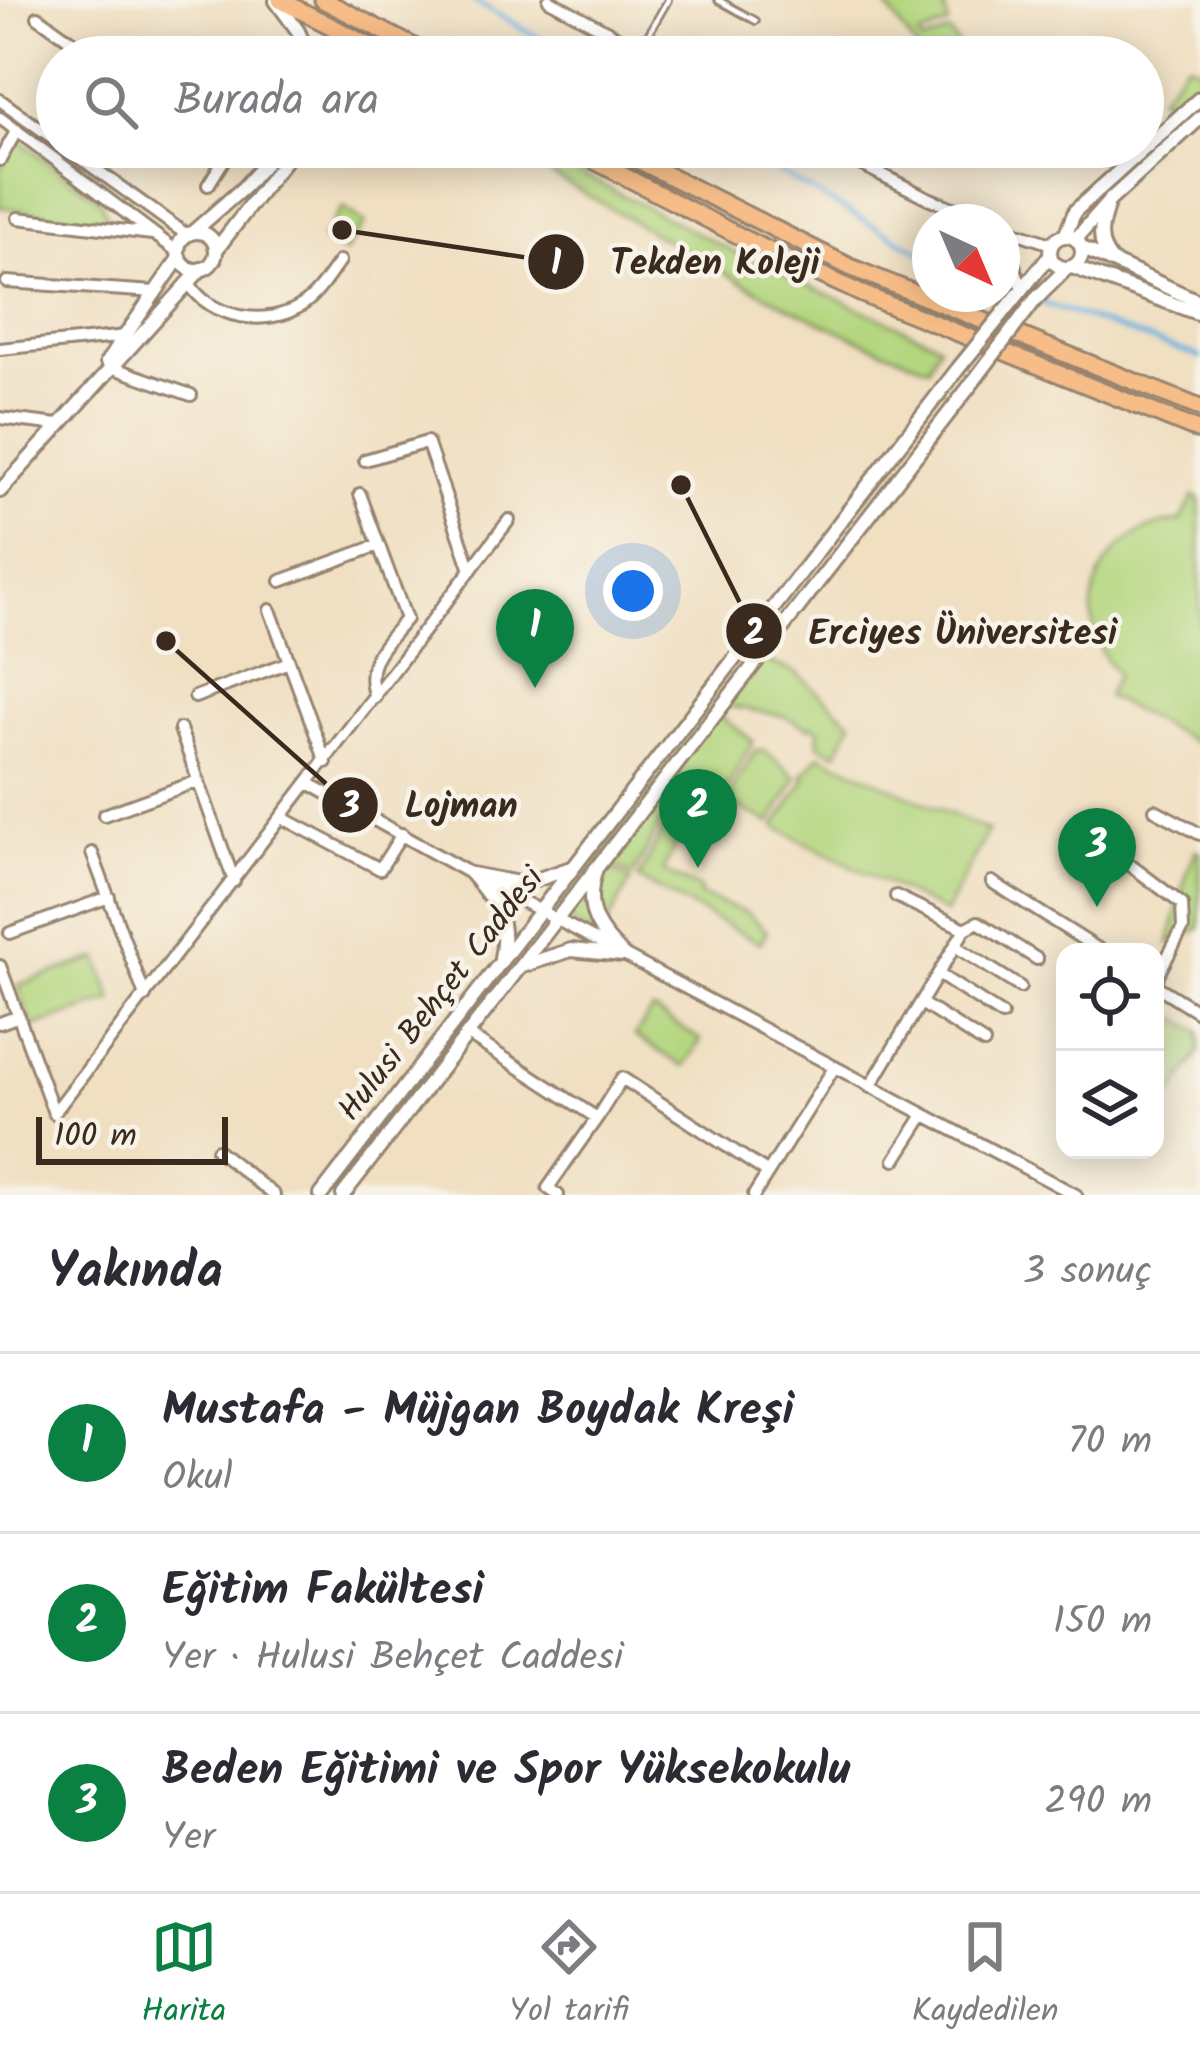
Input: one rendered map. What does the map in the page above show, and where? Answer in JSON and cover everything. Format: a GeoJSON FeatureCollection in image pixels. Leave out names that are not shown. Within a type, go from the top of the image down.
{"type":"FeatureCollection","features":[{"type":"Feature","properties":{"kind":"main road"},"geometry":{"type":"LineString","coordinates":[[278,0],[340,36]]}},
{"type":"Feature","properties":{"kind":"main road"},"geometry":{"type":"LineString","coordinates":[[323,0],[393,36]]}},
{"type":"Feature","properties":{"kind":"main road"},"geometry":{"type":"LineString","coordinates":[[608,168],[862,294],[1200,431]]}},
{"type":"Feature","properties":{"kind":"main road"},"geometry":{"type":"LineString","coordinates":[[654,168],[850,267],[1200,408]]}},
{"type":"Feature","properties":{"kind":"street"},"geometry":{"type":"LineString","coordinates":[[278,0],[300,36]]}},
{"type":"Feature","properties":{"kind":"street"},"geometry":{"type":"LineString","coordinates":[[549,0],[615,36]]}},
{"type":"Feature","properties":{"kind":"street"},"geometry":{"type":"LineString","coordinates":[[38,17],[65,36]]}},
{"type":"Feature","properties":{"kind":"street"},"geometry":{"type":"LineString","coordinates":[[1164,131],[1200,98]]}},
{"type":"Feature","properties":{"kind":"street"},"geometry":{"type":"LineString","coordinates":[[0,100],[36,127]]}},
{"type":"Feature","properties":{"kind":"street"},"geometry":{"type":"LineString","coordinates":[[0,118],[36,145]]}},
{"type":"Feature","properties":{"kind":"street"},"geometry":{"type":"LineString","coordinates":[[1164,151],[1200,118]]}},
{"type":"Feature","properties":{"kind":"street"},"geometry":{"type":"LineString","coordinates":[[0,160],[16,130]]}},
{"type":"Feature","properties":{"kind":"street"},"geometry":{"type":"LineString","coordinates":[[66,168],[154,234],[188,268],[201,269]]}},
{"type":"Feature","properties":{"kind":"street"},"geometry":{"type":"LineString","coordinates":[[94,168],[190,234],[211,238],[216,250]]}},
{"type":"Feature","properties":{"kind":"street"},"geometry":{"type":"LineString","coordinates":[[208,185],[219,168]]}},
{"type":"Feature","properties":{"kind":"street"},"geometry":{"type":"LineString","coordinates":[[86,393],[190,234],[261,168]]}},
{"type":"Feature","properties":{"kind":"street"},"geometry":{"type":"LineString","coordinates":[[0,491],[212,262],[216,250],[279,168]]}},
{"type":"Feature","properties":{"kind":"street"},"geometry":{"type":"LineString","coordinates":[[868,168],[943,204]]}},
{"type":"Feature","properties":{"kind":"street"},"geometry":{"type":"LineString","coordinates":[[1078,243],[1075,211],[1123,168]]}},
{"type":"Feature","properties":{"kind":"street"},"geometry":{"type":"LineString","coordinates":[[1078,243],[1110,200],[1145,168]]}},
{"type":"Feature","properties":{"kind":"street"},"geometry":{"type":"LineString","coordinates":[[1110,200],[1100,237],[1112,262]]}},
{"type":"Feature","properties":{"kind":"street"},"geometry":{"type":"LineString","coordinates":[[18,218],[154,234]]}},
{"type":"Feature","properties":{"kind":"street"},"geometry":{"type":"LineString","coordinates":[[1020,236],[1050,250],[1056,265],[1200,314]]}},
{"type":"Feature","properties":{"kind":"street"},"geometry":{"type":"LineString","coordinates":[[1078,243],[1200,302]]}},
{"type":"Feature","properties":{"kind":"street","name":"Hulusi Behçet Caddesi"},"geometry":{"type":"LineString","coordinates":[[321,1195],[1050,250],[1078,243],[1080,260],[1035,300],[343,1195]]}},
{"type":"Feature","properties":{"kind":"street"},"geometry":{"type":"LineString","coordinates":[[189,283],[200,298],[221,312],[280,314],[312,298],[340,261]]}},
{"type":"Feature","properties":{"kind":"street"},"geometry":{"type":"LineString","coordinates":[[7,282],[154,292]]}},
{"type":"Feature","properties":{"kind":"street"},"geometry":{"type":"LineString","coordinates":[[1020,284],[1022,290]]}},
{"type":"Feature","properties":{"kind":"street"},"geometry":{"type":"LineString","coordinates":[[0,349],[126,336]]}},
{"type":"Feature","properties":{"kind":"street"},"geometry":{"type":"LineString","coordinates":[[111,368],[191,395]]}},
{"type":"Feature","properties":{"kind":"street"},"geometry":{"type":"LineString","coordinates":[[0,418],[58,425]]}},
{"type":"Feature","properties":{"kind":"street"},"geometry":{"type":"LineString","coordinates":[[364,460],[427,442],[471,570]]}},
{"type":"Feature","properties":{"kind":"street"},"geometry":{"type":"LineString","coordinates":[[360,494],[406,619],[373,662],[370,682],[375,698]]}},
{"type":"Feature","properties":{"kind":"street"},"geometry":{"type":"LineString","coordinates":[[0,966],[54,1112],[508,520]]}},
{"type":"Feature","properties":{"kind":"street"},"geometry":{"type":"LineString","coordinates":[[281,581],[379,545]]}},
{"type":"Feature","properties":{"kind":"street"},"geometry":{"type":"LineString","coordinates":[[270,610],[326,763]]}},
{"type":"Feature","properties":{"kind":"street"},"geometry":{"type":"LineString","coordinates":[[195,697],[289,662]]}},
{"type":"Feature","properties":{"kind":"street"},"geometry":{"type":"LineString","coordinates":[[180,729],[234,881]]}},
{"type":"Feature","properties":{"kind":"street"},"geometry":{"type":"LineString","coordinates":[[104,815],[198,781]]}},
{"type":"Feature","properties":{"kind":"street"},"geometry":{"type":"LineString","coordinates":[[310,784],[1076,1195]]}},
{"type":"Feature","properties":{"kind":"street"},"geometry":{"type":"LineString","coordinates":[[1155,810],[1200,834]]}},
{"type":"Feature","properties":{"kind":"street"},"geometry":{"type":"LineString","coordinates":[[283,818],[380,869],[402,834]]}},
{"type":"Feature","properties":{"kind":"street"},"geometry":{"type":"LineString","coordinates":[[1077,825],[1182,904],[1183,928],[1164,965]]}},
{"type":"Feature","properties":{"kind":"street"},"geometry":{"type":"LineString","coordinates":[[92,853],[145,996]]}},
{"type":"Feature","properties":{"kind":"street"},"geometry":{"type":"LineString","coordinates":[[471,874],[524,884],[578,865]]}},
{"type":"Feature","properties":{"kind":"street"},"geometry":{"type":"LineString","coordinates":[[598,866],[591,887],[592,915],[598,931],[623,955]]}},
{"type":"Feature","properties":{"kind":"street"},"geometry":{"type":"LineString","coordinates":[[471,874],[496,903],[502,919],[505,937],[499,965]]}},
{"type":"Feature","properties":{"kind":"street"},"geometry":{"type":"LineString","coordinates":[[992,883],[1089,943]]}},
{"type":"Feature","properties":{"kind":"street"},"geometry":{"type":"LineString","coordinates":[[896,896],[965,929]]}},
{"type":"Feature","properties":{"kind":"street"},"geometry":{"type":"LineString","coordinates":[[10,933],[109,897]]}},
{"type":"Feature","properties":{"kind":"street"},"geometry":{"type":"LineString","coordinates":[[870,1087],[965,929],[978,922],[1037,959]]}},
{"type":"Feature","properties":{"kind":"street"},"geometry":{"type":"LineString","coordinates":[[955,946],[1020,987]]}},
{"type":"Feature","properties":{"kind":"street"},"geometry":{"type":"LineString","coordinates":[[517,969],[571,950],[623,955]]}},
{"type":"Feature","properties":{"kind":"street"},"geometry":{"type":"LineString","coordinates":[[938,974],[1002,1015]]}},
{"type":"Feature","properties":{"kind":"street"},"geometry":{"type":"LineString","coordinates":[[1164,988],[1200,1013]]}},
{"type":"Feature","properties":{"kind":"street"},"geometry":{"type":"LineString","coordinates":[[921,1003],[984,1043]]}},
{"type":"Feature","properties":{"kind":"street"},"geometry":{"type":"LineString","coordinates":[[0,1023],[19,1016]]}},
{"type":"Feature","properties":{"kind":"street"},"geometry":{"type":"LineString","coordinates":[[467,1034],[597,1118]]}},
{"type":"Feature","properties":{"kind":"street"},"geometry":{"type":"LineString","coordinates":[[754,1195],[834,1069]]}},
{"type":"Feature","properties":{"kind":"street"},"geometry":{"type":"LineString","coordinates":[[558,1195],[548,1188],[622,1078],[769,1173]]}},
{"type":"Feature","properties":{"kind":"street"},"geometry":{"type":"LineString","coordinates":[[896,1160],[924,1115]]}},
{"type":"Feature","properties":{"kind":"street"},"geometry":{"type":"LineString","coordinates":[[217,1150],[274,1195]]}},
{"type":"Feature","properties":{"kind":"lane"},"geometry":{"type":"LineString","coordinates":[[648,36],[668,0]]}},
{"type":"Feature","properties":{"kind":"lane"},"geometry":{"type":"LineString","coordinates":[[718,0],[756,21]]}},
{"type":"Feature","properties":{"kind":"green space"},"geometry":{"type":"Polygon","coordinates":[[[882,0],[942,0],[949,24],[921,36],[907,36],[882,0]]]}},
{"type":"Feature","properties":{"kind":"green space"},"geometry":{"type":"Polygon","coordinates":[[[1187,62],[1200,68],[1200,105],[1164,98],[1164,91],[1187,62]]]}},
{"type":"Feature","properties":{"kind":"green space"},"geometry":{"type":"Polygon","coordinates":[[[18,139],[36,152],[36,168],[57,168],[100,200],[109,222],[0,207],[0,169],[18,139]]]}},
{"type":"Feature","properties":{"kind":"green space"},"geometry":{"type":"Polygon","coordinates":[[[539,168],[569,168],[738,254],[939,344],[929,367],[818,321],[539,168]]]}},
{"type":"Feature","properties":{"kind":"green space"},"geometry":{"type":"Polygon","coordinates":[[[342,208],[365,223],[345,253],[322,239],[342,208]]]}},
{"type":"Feature","properties":{"kind":"green space"},"geometry":{"type":"Polygon","coordinates":[[[1194,496],[1200,499],[1200,745],[1106,696],[1117,674],[1093,626],[1099,577],[1112,556],[1153,527],[1181,521],[1194,496]]]}},
{"type":"Feature","properties":{"kind":"green space"},"geometry":{"type":"Polygon","coordinates":[[[754,655],[798,674],[852,722],[837,753],[819,745],[819,729],[812,725],[716,704],[754,655]]]}},
{"type":"Feature","properties":{"kind":"green space"},"geometry":{"type":"Polygon","coordinates":[[[711,709],[753,741],[721,798],[667,768],[711,709]]]}},
{"type":"Feature","properties":{"kind":"green space"},"geometry":{"type":"Polygon","coordinates":[[[755,751],[765,751],[797,778],[770,823],[726,801],[755,751]]]}},
{"type":"Feature","properties":{"kind":"green space"},"geometry":{"type":"Polygon","coordinates":[[[820,755],[988,831],[945,913],[775,827],[806,779],[802,776],[820,755]]]}},
{"type":"Feature","properties":{"kind":"green space"},"geometry":{"type":"Polygon","coordinates":[[[656,782],[677,793],[633,875],[597,857],[656,782]]]}},
{"type":"Feature","properties":{"kind":"green space"},"geometry":{"type":"Polygon","coordinates":[[[682,794],[712,810],[711,816],[692,811],[663,871],[700,889],[698,895],[747,913],[767,931],[760,943],[638,879],[682,794]]]}},
{"type":"Feature","properties":{"kind":"green space"},"geometry":{"type":"Polygon","coordinates":[[[1196,850],[1200,852],[1200,928],[1169,944],[1187,872],[1196,850]]]}},
{"type":"Feature","properties":{"kind":"green space"},"geometry":{"type":"Polygon","coordinates":[[[595,860],[631,880],[600,938],[572,923],[566,913],[595,860]]]}},
{"type":"Feature","properties":{"kind":"green space"},"geometry":{"type":"Polygon","coordinates":[[[98,958],[113,1000],[32,1027],[18,985],[98,958]]]}},
{"type":"Feature","properties":{"kind":"green space"},"geometry":{"type":"Polygon","coordinates":[[[652,1010],[701,1040],[684,1067],[635,1036],[652,1010]]]}},
{"type":"Feature","properties":{"kind":"green space"},"geometry":{"type":"Polygon","coordinates":[[[1178,1018],[1200,1032],[1200,1051],[1164,1108],[1164,1051],[1164,1041],[1178,1018]]]}},
{"type":"Feature","properties":{"kind":"waterway"},"geometry":{"type":"LineString","coordinates":[[472,0],[536,36]]}},
{"type":"Feature","properties":{"kind":"waterway"},"geometry":{"type":"LineString","coordinates":[[771,168],[912,247]]}},
{"type":"Feature","properties":{"kind":"waterway"},"geometry":{"type":"LineString","coordinates":[[1020,295],[1200,357]]}},
{"type":"Feature","properties":{"kind":"place","name":"Tekden Koleji"},"geometry":{"type":"Point","coordinates":[342,230]}},
{"type":"Feature","properties":{"kind":"place","name":"Erciyes Üniversitesi"},"geometry":{"type":"Point","coordinates":[681,485]}},
{"type":"Feature","properties":{"kind":"place","name":"Lojman"},"geometry":{"type":"Point","coordinates":[166,641]}},
{"type":"Feature","properties":{"kind":"place","name":"Mustafa - Müjgan Boydak Kreşi"},"geometry":{"type":"Point","coordinates":[535,688]}},
{"type":"Feature","properties":{"kind":"place","name":"Eğitim Fakültesi"},"geometry":{"type":"Point","coordinates":[698,868]}},
{"type":"Feature","properties":{"kind":"place","name":"Beden Eğitimi ve Spor Yüksekokulu"},"geometry":{"type":"Point","coordinates":[1097,907]}}]}
